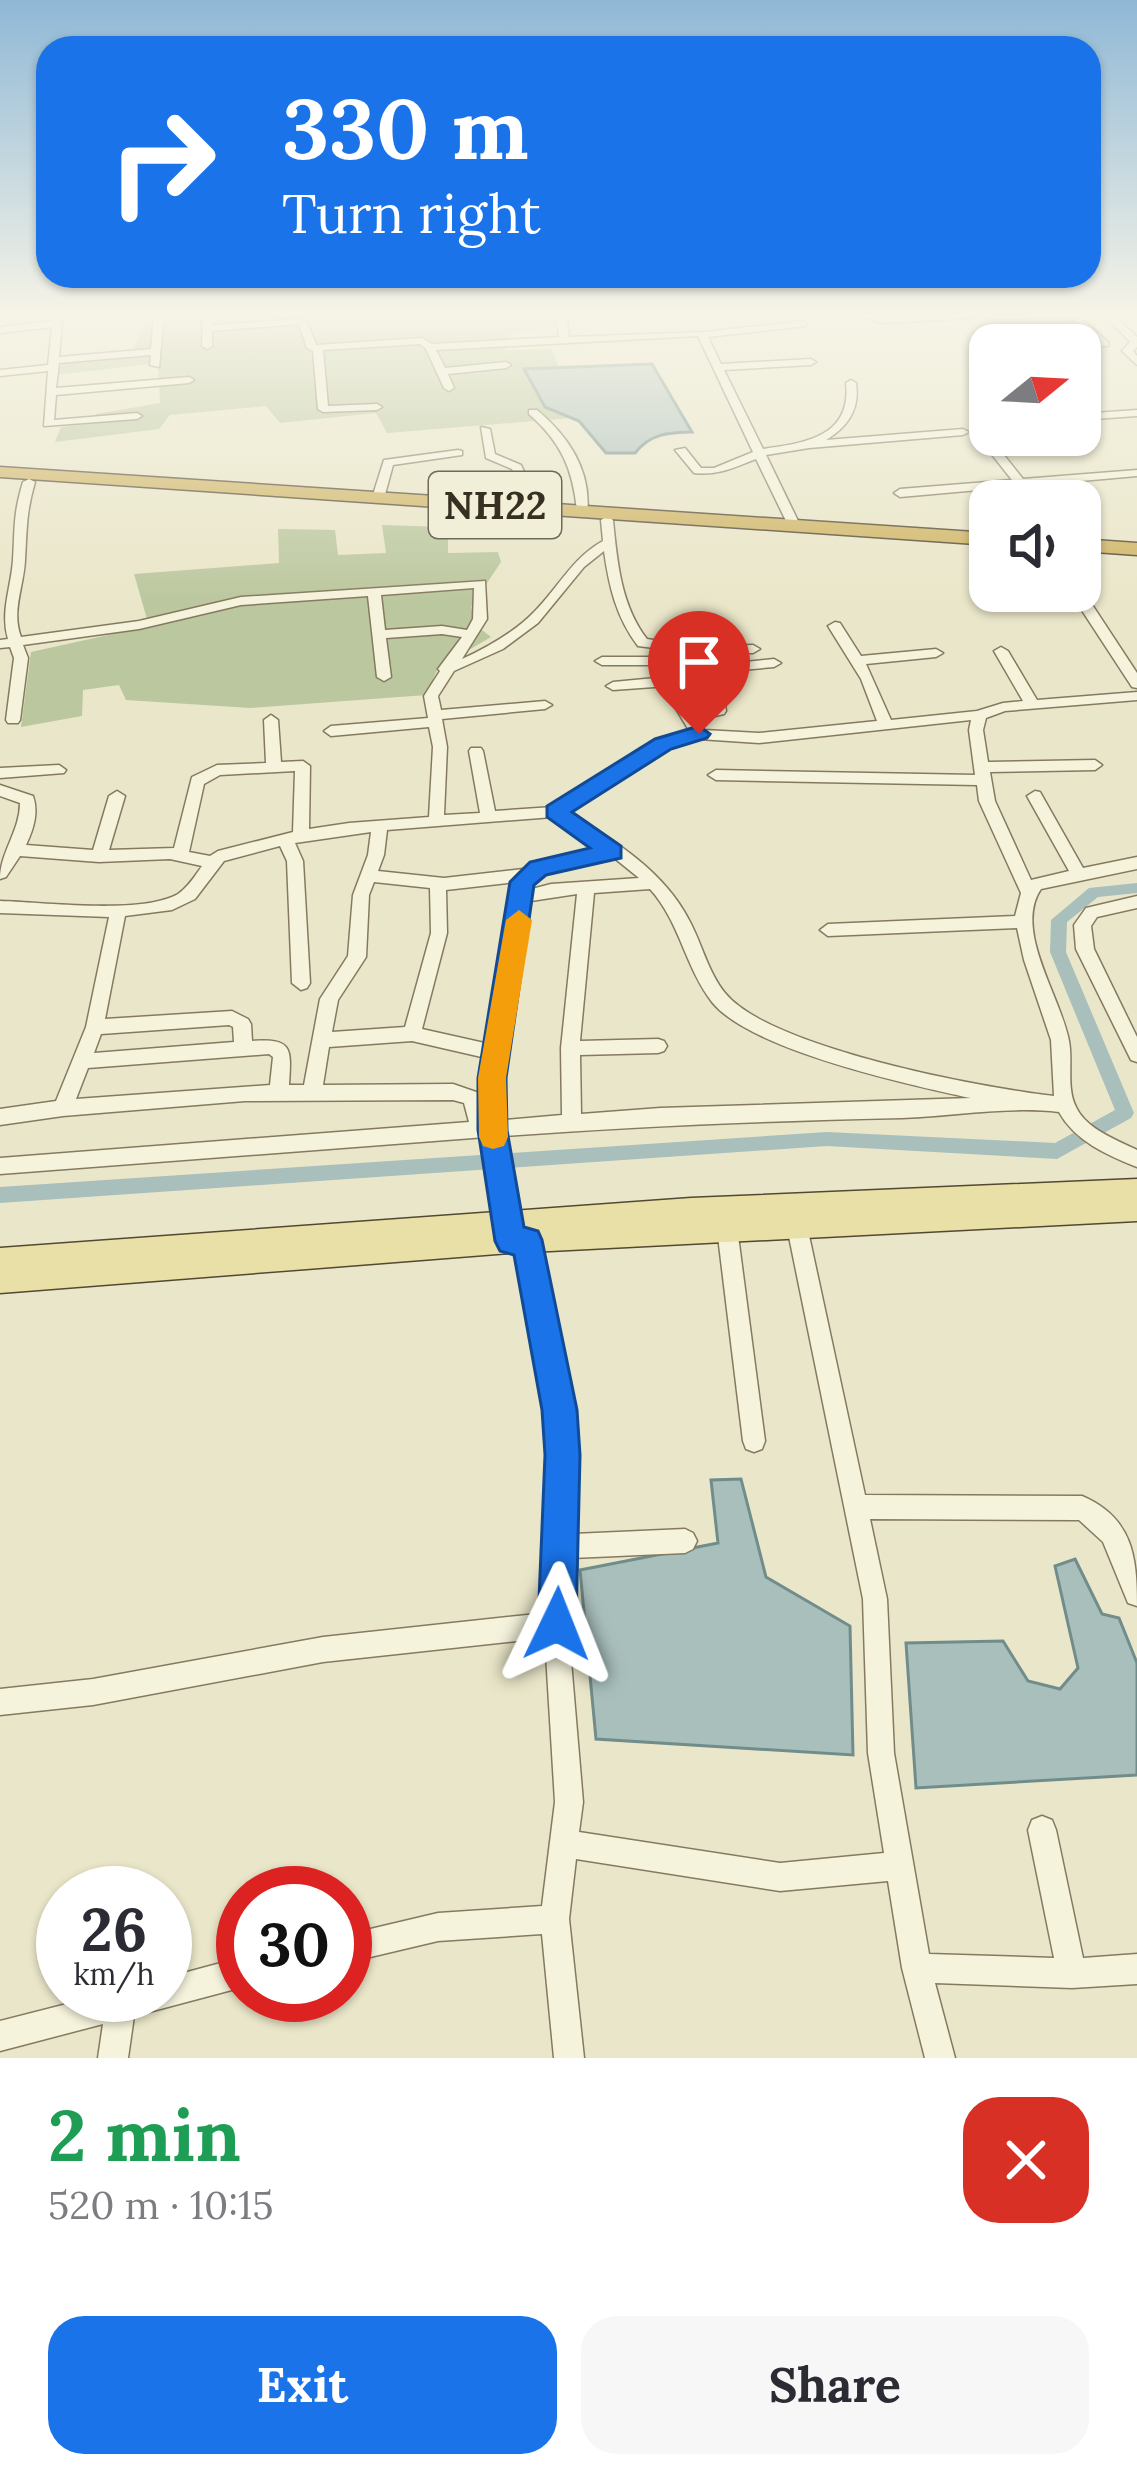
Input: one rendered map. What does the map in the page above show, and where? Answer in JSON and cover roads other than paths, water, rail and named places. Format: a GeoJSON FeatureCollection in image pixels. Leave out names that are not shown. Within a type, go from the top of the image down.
{"type":"FeatureCollection","features":[{"type":"Feature","properties":{"kind":"highway","name":"NH22"},"geometry":{"type":"LineString","coordinates":[[0,476],[378,497],[969,541]]}},
{"type":"Feature","properties":{"kind":"highway","name":"NH22"},"geometry":{"type":"LineString","coordinates":[[0,476],[28,482],[969,542]]}},
{"type":"Feature","properties":{"kind":"highway"},"geometry":{"type":"LineString","coordinates":[[1101,550],[1137,553]]}},
{"type":"Feature","properties":{"kind":"main road"},"geometry":{"type":"LineString","coordinates":[[0,1280],[516,1235],[1137,1191]]}},
{"type":"Feature","properties":{"kind":"main road"},"geometry":{"type":"LineString","coordinates":[[0,1261],[727,1228],[794,1215],[1137,1209]]}},
{"type":"Feature","properties":{"kind":"street"},"geometry":{"type":"LineString","coordinates":[[49,411],[48,424],[137,416]]}},
{"type":"Feature","properties":{"kind":"street"},"geometry":{"type":"LineString","coordinates":[[739,411],[794,525]]}},
{"type":"Feature","properties":{"kind":"street"},"geometry":{"type":"LineString","coordinates":[[809,445],[844,420],[848,411]]}},
{"type":"Feature","properties":{"kind":"street"},"geometry":{"type":"LineString","coordinates":[[533,412],[571,450],[583,511]]}},
{"type":"Feature","properties":{"kind":"street"},"geometry":{"type":"LineString","coordinates":[[1101,416],[1137,413]]}},
{"type":"Feature","properties":{"kind":"street"},"geometry":{"type":"LineString","coordinates":[[485,430],[490,456],[517,467],[535,508]]}},
{"type":"Feature","properties":{"kind":"street"},"geometry":{"type":"LineString","coordinates":[[681,450],[704,473],[760,453],[809,445],[963,432]]}},
{"type":"Feature","properties":{"kind":"street"},"geometry":{"type":"LineString","coordinates":[[378,497],[388,462],[458,453]]}},
{"type":"Feature","properties":{"kind":"street"},"geometry":{"type":"LineString","coordinates":[[999,456],[1018,480]]}},
{"type":"Feature","properties":{"kind":"street"},"geometry":{"type":"LineString","coordinates":[[1055,480],[1137,473]]}},
{"type":"Feature","properties":{"kind":"street"},"geometry":{"type":"LineString","coordinates":[[14,720],[21,658],[8,643],[20,564],[17,526],[28,482]]}},
{"type":"Feature","properties":{"kind":"street"},"geometry":{"type":"LineString","coordinates":[[900,493],[969,487]]}},
{"type":"Feature","properties":{"kind":"street"},"geometry":{"type":"LineString","coordinates":[[607,520],[614,576],[637,637],[643,643],[664,644],[671,657],[676,699],[699,734]]}},
{"type":"Feature","properties":{"kind":"street"},"geometry":{"type":"LineString","coordinates":[[445,669],[471,660],[531,621],[580,560],[608,544]]}},
{"type":"Feature","properties":{"kind":"street"},"geometry":{"type":"LineString","coordinates":[[8,643],[139,625],[242,601],[480,584],[483,610],[431,696],[440,747],[436,823]]}},
{"type":"Feature","properties":{"kind":"street"},"geometry":{"type":"LineString","coordinates":[[374,591],[384,677]]}},
{"type":"Feature","properties":{"kind":"street"},"geometry":{"type":"LineString","coordinates":[[15,850],[180,855],[210,862],[293,838],[556,812],[663,744],[699,734],[759,738],[979,715],[1032,704],[1135,697],[1090,612]]}},
{"type":"Feature","properties":{"kind":"street"},"geometry":{"type":"LineString","coordinates":[[835,626],[885,722]]}},
{"type":"Feature","properties":{"kind":"street"},"geometry":{"type":"LineString","coordinates":[[379,634],[442,630],[470,634]]}},
{"type":"Feature","properties":{"kind":"street"},"geometry":{"type":"LineString","coordinates":[[602,662],[754,649]]}},
{"type":"Feature","properties":{"kind":"street"},"geometry":{"type":"LineString","coordinates":[[1001,651],[1032,704]]}},
{"type":"Feature","properties":{"kind":"street"},"geometry":{"type":"LineString","coordinates":[[856,661],[936,653]]}},
{"type":"Feature","properties":{"kind":"street"},"geometry":{"type":"LineString","coordinates":[[688,718],[719,711],[713,669],[774,663]]}},
{"type":"Feature","properties":{"kind":"street"},"geometry":{"type":"LineString","coordinates":[[613,686],[674,681]]}},
{"type":"Feature","properties":{"kind":"street"},"geometry":{"type":"LineString","coordinates":[[332,731],[545,705]]}},
{"type":"Feature","properties":{"kind":"street"},"geometry":{"type":"LineString","coordinates":[[979,715],[976,730],[992,816],[1028,891],[1025,922],[1060,1041],[1065,1105],[1080,1126],[1128,1155]]}},
{"type":"Feature","properties":{"kind":"street"},"geometry":{"type":"LineString","coordinates":[[271,720],[274,765]]}},
{"type":"Feature","properties":{"kind":"street"},"geometry":{"type":"LineString","coordinates":[[476,751],[489,818]]}},
{"type":"Feature","properties":{"kind":"street"},"geometry":{"type":"LineString","coordinates":[[180,855],[188,806],[202,775],[300,764],[304,769],[293,838],[301,983]]}},
{"type":"Feature","properties":{"kind":"street"},"geometry":{"type":"LineString","coordinates":[[716,775],[985,773],[1095,765]]}},
{"type":"Feature","properties":{"kind":"street"},"geometry":{"type":"LineString","coordinates":[[0,773],[58,770]]}},
{"type":"Feature","properties":{"kind":"street"},"geometry":{"type":"LineString","coordinates":[[0,790],[29,802],[15,850],[0,873]]}},
{"type":"Feature","properties":{"kind":"street"},"geometry":{"type":"LineString","coordinates":[[99,856],[117,796]]}},
{"type":"Feature","properties":{"kind":"street"},"geometry":{"type":"LineString","coordinates":[[1035,796],[1077,872]]}},
{"type":"Feature","properties":{"kind":"street"},"geometry":{"type":"LineString","coordinates":[[556,812],[654,883],[675,909],[724,1004],[754,1024],[868,1063],[1023,1101]]}},
{"type":"Feature","properties":{"kind":"street"},"geometry":{"type":"LineString","coordinates":[[312,1093],[329,999],[357,957],[359,908],[380,826]]}},
{"type":"Feature","properties":{"kind":"street"},"geometry":{"type":"LineString","coordinates":[[367,876],[438,884],[524,875],[612,852]]}},
{"type":"Feature","properties":{"kind":"street"},"geometry":{"type":"LineString","coordinates":[[0,908],[118,910],[180,902],[210,862]]}},
{"type":"Feature","properties":{"kind":"street"},"geometry":{"type":"LineString","coordinates":[[1028,891],[1036,884],[1077,872],[1137,863]]}},
{"type":"Feature","properties":{"kind":"street"},"geometry":{"type":"LineString","coordinates":[[489,1133],[496,1053],[524,875]]}},
{"type":"Feature","properties":{"kind":"street"},"geometry":{"type":"LineString","coordinates":[[523,897],[654,883]]}},
{"type":"Feature","properties":{"kind":"street"},"geometry":{"type":"LineString","coordinates":[[412,1034],[440,933],[438,884]]}},
{"type":"Feature","properties":{"kind":"street"},"geometry":{"type":"LineString","coordinates":[[572,1123],[571,1048],[586,889]]}},
{"type":"Feature","properties":{"kind":"street"},"geometry":{"type":"LineString","coordinates":[[1137,902],[1093,912],[1082,925],[1085,949],[1137,1055]]}},
{"type":"Feature","properties":{"kind":"street"},"geometry":{"type":"LineString","coordinates":[[63,1108],[95,1027],[118,910]]}},
{"type":"Feature","properties":{"kind":"street"},"geometry":{"type":"LineString","coordinates":[[828,930],[1025,922]]}},
{"type":"Feature","properties":{"kind":"street"},"geometry":{"type":"LineString","coordinates":[[95,1027],[232,1018],[242,1024],[243,1049]]}},
{"type":"Feature","properties":{"kind":"street"},"geometry":{"type":"LineString","coordinates":[[322,1040],[412,1034],[496,1053]]}},
{"type":"Feature","properties":{"kind":"street"},"geometry":{"type":"LineString","coordinates":[[571,1048],[658,1046]]}},
{"type":"Feature","properties":{"kind":"street"},"geometry":{"type":"LineString","coordinates":[[83,1061],[271,1047],[282,1053],[280,1092]]}},
{"type":"Feature","properties":{"kind":"street"},"geometry":{"type":"LineString","coordinates":[[0,1117],[280,1092],[467,1094],[477,1105],[489,1133],[560,1410],[557,1624],[569,1802],[555,1919],[569,2058]]}},
{"type":"Feature","properties":{"kind":"street"},"geometry":{"type":"LineString","coordinates":[[0,1166],[489,1133],[572,1123],[1023,1101],[1065,1105]]}},
{"type":"Feature","properties":{"kind":"street"},"geometry":{"type":"LineString","coordinates":[[794,1215],[875,1599],[880,1753],[917,1968],[940,2058]]}},
{"type":"Feature","properties":{"kind":"street"},"geometry":{"type":"LineString","coordinates":[[727,1228],[754,1441]]}},
{"type":"Feature","properties":{"kind":"street"},"geometry":{"type":"LineString","coordinates":[[858,1507],[1082,1508],[1094,1514],[1114,1537],[1137,1594]]}},
{"type":"Feature","properties":{"kind":"street"},"geometry":{"type":"LineString","coordinates":[[560,1547],[685,1541]]}},
{"type":"Feature","properties":{"kind":"street"},"geometry":{"type":"LineString","coordinates":[[0,1702],[77,1698],[243,1663],[417,1636],[557,1624]]}},
{"type":"Feature","properties":{"kind":"street"},"geometry":{"type":"LineString","coordinates":[[1042,1831],[1072,1973]]}},
{"type":"Feature","properties":{"kind":"street"},"geometry":{"type":"LineString","coordinates":[[566,1844],[780,1877],[899,1866]]}},
{"type":"Feature","properties":{"kind":"street"},"geometry":{"type":"LineString","coordinates":[[372,1943],[438,1927],[555,1919]]}},
{"type":"Feature","properties":{"kind":"street"},"geometry":{"type":"LineString","coordinates":[[917,1968],[1072,1973],[1137,1969]]}},
{"type":"Feature","properties":{"kind":"street"},"geometry":{"type":"LineString","coordinates":[[0,2036],[56,2022]]}},
{"type":"Feature","properties":{"kind":"street"},"geometry":{"type":"LineString","coordinates":[[113,2058],[119,2022]]}},
{"type":"Feature","properties":{"kind":"water"},"geometry":{"type":"Polygon","coordinates":[[[555,411],[680,411],[692,432],[654,438],[635,453],[606,453],[579,421],[555,411]]]}},
{"type":"Feature","properties":{"kind":"water"},"geometry":{"type":"Polygon","coordinates":[[[741,1479],[766,1577],[850,1626],[853,1755],[596,1739],[580,1570],[718,1543],[711,1480],[741,1479]]]}},
{"type":"Feature","properties":{"kind":"water"},"geometry":{"type":"Polygon","coordinates":[[[1075,1559],[1102,1614],[1119,1618],[1137,1663],[1137,1775],[916,1788],[906,1643],[1003,1641],[1028,1681],[1060,1689],[1078,1668],[1055,1566],[1075,1559]]]}},
{"type":"Feature","properties":{"kind":"waterway"},"geometry":{"type":"LineString","coordinates":[[0,1195],[827,1139],[1057,1151],[1125,1113],[1058,952],[1059,920],[1094,892],[1137,888]]}}]}
